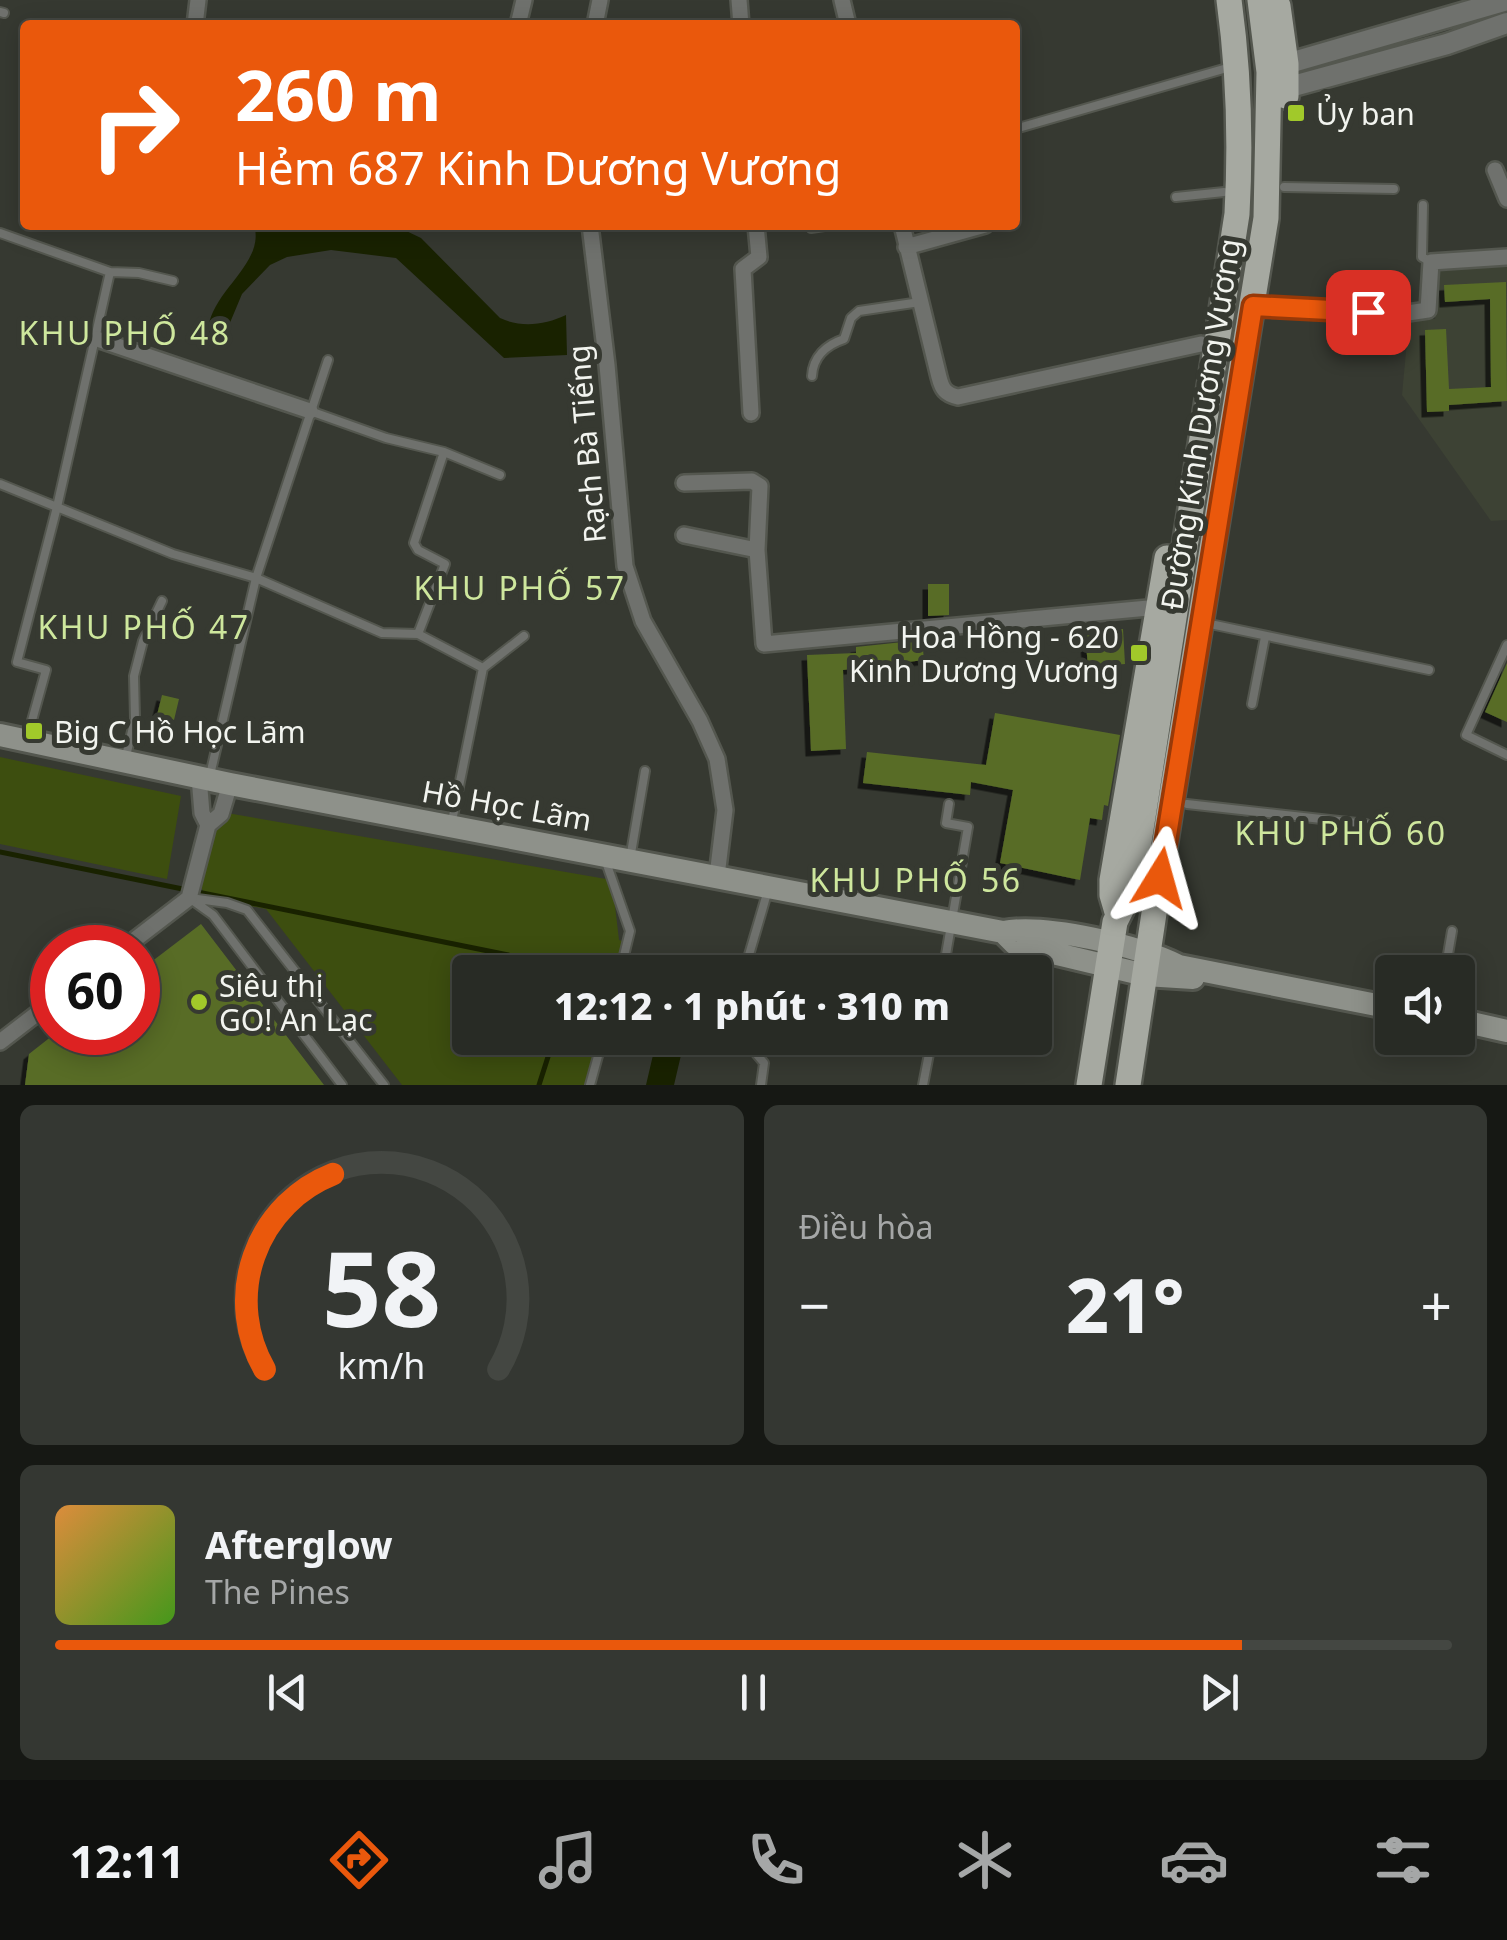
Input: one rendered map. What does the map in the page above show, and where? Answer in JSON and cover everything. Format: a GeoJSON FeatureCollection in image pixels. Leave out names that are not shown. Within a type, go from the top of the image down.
{"type":"FeatureCollection","features":[{"type":"Feature","properties":{"kind":"main road","name":"Đường Kinh Dương Vương"},"geometry":{"type":"LineString","coordinates":[[1168,606],[1201,344],[1216,304],[1229,124],[1227,68],[1217,0]]}},
{"type":"Feature","properties":{"kind":"main road","name":"Đường Kinh Dương Vương"},"geometry":{"type":"LineString","coordinates":[[1089,1085],[1118,912],[1132,885],[1154,686],[1216,304],[1237,214],[1238,64],[1229,0]]}},
{"type":"Feature","properties":{"kind":"main road","name":"Đường Kinh Dương Vương"},"geometry":{"type":"LineString","coordinates":[[1154,916],[1172,890],[1187,804],[1260,307],[1268,188],[1269,72],[1260,0]]}},
{"type":"Feature","properties":{"kind":"main road","name":"Đường Kinh Dương Vương"},"geometry":{"type":"LineString","coordinates":[[1128,1085],[1154,916],[1284,186],[1286,76],[1278,0]]}},
{"type":"Feature","properties":{"kind":"main road"},"geometry":{"type":"LineString","coordinates":[[1216,304],[1260,307]]}},
{"type":"Feature","properties":{"kind":"main road","name":"Hồ Học Lãm"},"geometry":{"type":"LineString","coordinates":[[0,735],[126,758],[213,780],[1004,932],[1014,944],[1109,954],[1375,1005]]}},
{"type":"Feature","properties":{"kind":"main road"},"geometry":{"type":"LineString","coordinates":[[1475,1024],[1507,1031]]}},
{"type":"Feature","properties":{"kind":"street"},"geometry":{"type":"LineString","coordinates":[[1286,76],[1507,0]]}},
{"type":"Feature","properties":{"kind":"street"},"geometry":{"type":"LineString","coordinates":[[1286,76],[1447,44],[1507,23]]}},
{"type":"Feature","properties":{"kind":"street"},"geometry":{"type":"LineString","coordinates":[[1495,170],[1507,199]]}},
{"type":"Feature","properties":{"kind":"street","name":"Rạch Bà Tiếng"},"geometry":{"type":"LineString","coordinates":[[582,230],[617,568],[635,625],[692,725],[712,774],[716,810],[713,875]]}},
{"type":"Feature","properties":{"kind":"street","name":"Rạch Bà Tiếng"},"geometry":{"type":"LineString","coordinates":[[591,230],[626,566],[643,621],[700,721],[720,772],[725,810],[713,875]]}},
{"type":"Feature","properties":{"kind":"street"},"geometry":{"type":"LineString","coordinates":[[750,413],[743,269],[759,257],[756,230]]}},
{"type":"Feature","properties":{"kind":"street"},"geometry":{"type":"LineString","coordinates":[[903,230],[942,388],[958,397],[1201,344]]}},
{"type":"Feature","properties":{"kind":"street"},"geometry":{"type":"LineString","coordinates":[[906,247],[967,230]]}},
{"type":"Feature","properties":{"kind":"street"},"geometry":{"type":"LineString","coordinates":[[1260,307],[1402,314],[1428,310],[1432,262],[1507,258]]}},
{"type":"Feature","properties":{"kind":"street"},"geometry":{"type":"LineString","coordinates":[[96,338],[310,411]]}},
{"type":"Feature","properties":{"kind":"street"},"geometry":{"type":"LineString","coordinates":[[684,483],[758,484],[764,644],[1168,606]]}},
{"type":"Feature","properties":{"kind":"street"},"geometry":{"type":"LineString","coordinates":[[684,535],[758,550]]}},
{"type":"Feature","properties":{"kind":"street"},"geometry":{"type":"LineString","coordinates":[[208,825],[202,813],[213,780]]}},
{"type":"Feature","properties":{"kind":"street"},"geometry":{"type":"LineString","coordinates":[[154,925],[189,898],[208,825],[221,814],[213,780]]}},
{"type":"Feature","properties":{"kind":"street"},"geometry":{"type":"LineString","coordinates":[[0,1042],[30,1019]]}},
{"type":"Feature","properties":{"kind":"lane"},"geometry":{"type":"LineString","coordinates":[[1020,128],[1227,68]]}},
{"type":"Feature","properties":{"kind":"lane"},"geometry":{"type":"LineString","coordinates":[[1284,186],[1394,190]]}},
{"type":"Feature","properties":{"kind":"lane"},"geometry":{"type":"LineString","coordinates":[[1176,197],[1224,192]]}},
{"type":"Feature","properties":{"kind":"lane"},"geometry":{"type":"LineString","coordinates":[[1423,204],[1422,257],[1432,262]]}},
{"type":"Feature","properties":{"kind":"lane"},"geometry":{"type":"LineString","coordinates":[[0,233],[110,272],[148,274],[173,281]]}},
{"type":"Feature","properties":{"kind":"lane"},"geometry":{"type":"LineString","coordinates":[[27,740],[46,670],[17,662],[110,272]]}},
{"type":"Feature","properties":{"kind":"lane"},"geometry":{"type":"LineString","coordinates":[[812,376],[812,366],[831,343],[844,339],[850,318],[859,311],[920,302]]}},
{"type":"Feature","properties":{"kind":"lane"},"geometry":{"type":"LineString","coordinates":[[213,780],[256,578],[328,360]]}},
{"type":"Feature","properties":{"kind":"lane"},"geometry":{"type":"LineString","coordinates":[[310,411],[386,438],[444,452],[500,476]]}},
{"type":"Feature","properties":{"kind":"lane"},"geometry":{"type":"LineString","coordinates":[[418,634],[445,564],[418,550],[414,543],[444,452]]}},
{"type":"Feature","properties":{"kind":"lane"},"geometry":{"type":"LineString","coordinates":[[0,484],[173,554],[256,578],[382,633],[418,634],[483,668]]}},
{"type":"Feature","properties":{"kind":"lane"},"geometry":{"type":"LineString","coordinates":[[126,758],[134,730],[134,676],[143,641],[162,601]]}},
{"type":"Feature","properties":{"kind":"lane"},"geometry":{"type":"LineString","coordinates":[[1216,625],[1430,670]]}},
{"type":"Feature","properties":{"kind":"lane"},"geometry":{"type":"LineString","coordinates":[[451,826],[483,668],[524,636]]}},
{"type":"Feature","properties":{"kind":"lane"},"geometry":{"type":"LineString","coordinates":[[1252,704],[1265,638]]}},
{"type":"Feature","properties":{"kind":"lane"},"geometry":{"type":"LineString","coordinates":[[1507,645],[1466,735],[1507,755]]}},
{"type":"Feature","properties":{"kind":"lane"},"geometry":{"type":"LineString","coordinates":[[630,859],[646,771]]}},
{"type":"Feature","properties":{"kind":"lane"},"geometry":{"type":"LineString","coordinates":[[946,955],[968,826],[946,823],[949,804]]}},
{"type":"Feature","properties":{"kind":"lane"},"geometry":{"type":"LineString","coordinates":[[1187,804],[1366,824]]}},
{"type":"Feature","properties":{"kind":"lane"},"geometry":{"type":"LineString","coordinates":[[603,854],[630,932],[624,955]]}},
{"type":"Feature","properties":{"kind":"lane"},"geometry":{"type":"LineString","coordinates":[[749,955],[770,886]]}},
{"type":"Feature","properties":{"kind":"lane"},"geometry":{"type":"LineString","coordinates":[[189,898],[214,915],[342,1085]]}},
{"type":"Feature","properties":{"kind":"lane"},"geometry":{"type":"LineString","coordinates":[[189,898],[247,910],[384,1085]]}},
{"type":"Feature","properties":{"kind":"lane"},"geometry":{"type":"LineString","coordinates":[[1448,955],[1452,931]]}},
{"type":"Feature","properties":{"kind":"lane"},"geometry":{"type":"LineString","coordinates":[[590,1085],[598,1055]]}},
{"type":"Feature","properties":{"kind":"lane"},"geometry":{"type":"LineString","coordinates":[[758,1055],[764,1062],[761,1085]]}},
{"type":"Feature","properties":{"kind":"lane"},"geometry":{"type":"LineString","coordinates":[[924,1085],[929,1055]]}},
{"type":"Feature","properties":{"kind":"shaded area"},"geometry":{"type":"Polygon","coordinates":[[[254,230],[404,230],[421,238],[500,318],[533,324],[566,315],[567,355],[504,358],[396,258],[331,250],[287,257],[270,265],[242,294],[216,347],[209,341],[214,310],[251,255],[254,230]]]}},
{"type":"Feature","properties":{"kind":"shaded area"},"geometry":{"type":"Polygon","coordinates":[[[1507,259],[1507,520],[1491,521],[1402,395],[1409,319],[1435,319],[1439,266],[1507,259]]]}},
{"type":"Feature","properties":{"kind":"shaded area"},"geometry":{"type":"Polygon","coordinates":[[[653,1055],[681,1055],[674,1085],[646,1085],[653,1055]]]}},
{"type":"Feature","properties":{"kind":"green space"},"geometry":{"type":"Polygon","coordinates":[[[0,757],[181,796],[167,879],[0,844],[0,757]]]}},
{"type":"Feature","properties":{"kind":"green space"},"geometry":{"type":"Polygon","coordinates":[[[227,813],[612,880],[619,940],[630,943],[627,955],[452,955],[452,1055],[602,1055],[594,1085],[402,1085],[266,909],[206,897],[198,881],[212,826],[227,813]]]}},
{"type":"Feature","properties":{"kind":"building"},"geometry":{"type":"Polygon","coordinates":[[[1506,282],[1507,401],[1449,405],[1449,411],[1427,412],[1425,330],[1446,329],[1449,389],[1491,387],[1490,299],[1445,302],[1444,285],[1506,282]]]}},
{"type":"Feature","properties":{"kind":"building"},"geometry":{"type":"Polygon","coordinates":[[[928,584],[949,584],[949,615],[928,616],[928,584]]]}},
{"type":"Feature","properties":{"kind":"building"},"geometry":{"type":"Polygon","coordinates":[[[1123,629],[1125,664],[1088,667],[1085,632],[1123,629]]]}},
{"type":"Feature","properties":{"kind":"building"},"geometry":{"type":"Polygon","coordinates":[[[922,640],[924,660],[843,670],[846,749],[811,751],[807,655],[856,653],[856,647],[922,640]]]}},
{"type":"Feature","properties":{"kind":"building"},"geometry":{"type":"Polygon","coordinates":[[[1507,663],[1507,722],[1485,712],[1507,663]]]}},
{"type":"Feature","properties":{"kind":"building"},"geometry":{"type":"Polygon","coordinates":[[[162,695],[179,699],[174,720],[157,715],[162,695]]]}},
{"type":"Feature","properties":{"kind":"building"},"geometry":{"type":"Polygon","coordinates":[[[995,713],[1120,735],[1108,806],[1104,805],[1102,820],[1090,818],[1080,880],[1000,863],[1013,790],[971,782],[970,795],[863,783],[867,752],[986,765],[995,713]]]}},
{"type":"Feature","properties":{"kind":"building","name":"Siêu thị GO! An Lạc"},"geometry":{"type":"Polygon","coordinates":[[[201,924],[324,1085],[25,1085],[30,1053],[160,1055],[160,955],[201,924]]]}},
{"type":"Feature","properties":{"kind":"waterway"},"geometry":{"type":"LineString","coordinates":[[0,852],[508,955]]}},
{"type":"Feature","properties":{"kind":"waterway"},"geometry":{"type":"LineString","coordinates":[[539,1085],[549,1055]]}},
{"type":"Feature","properties":{"kind":"place","name":"Ủy ban"},"geometry":{"type":"Point","coordinates":[1296,113]}},
{"type":"Feature","properties":{"kind":"place","name":"Hoa Hồng - 620 Kinh Dương Vương"},"geometry":{"type":"Point","coordinates":[1139,653]}},
{"type":"Feature","properties":{"kind":"place","name":"Big C Hồ Học Lãm"},"geometry":{"type":"Point","coordinates":[34,731]}},
{"type":"Feature","properties":{"kind":"place","name":"Siêu thị GO! An Lạc"},"geometry":{"type":"Point","coordinates":[199,1002]}},
{"type":"Feature","properties":{"kind":"district","name":"KHU PHỐ 48"},"geometry":{"type":"Point","coordinates":[125,332]}},
{"type":"Feature","properties":{"kind":"district","name":"KHU PHỐ 57"},"geometry":{"type":"Point","coordinates":[520,587]}},
{"type":"Feature","properties":{"kind":"district","name":"KHU PHỐ 47"},"geometry":{"type":"Point","coordinates":[144,626]}},
{"type":"Feature","properties":{"kind":"district","name":"KHU PHỐ 60"},"geometry":{"type":"Point","coordinates":[1341,832]}},
{"type":"Feature","properties":{"kind":"district","name":"KHU PHỐ 56"},"geometry":{"type":"Point","coordinates":[916,879]}},
{"type":"Feature","properties":{"kind":"route"},"geometry":{"type":"LineString","coordinates":[[1160,878],[1253,306],[1368,312]]}}]}
